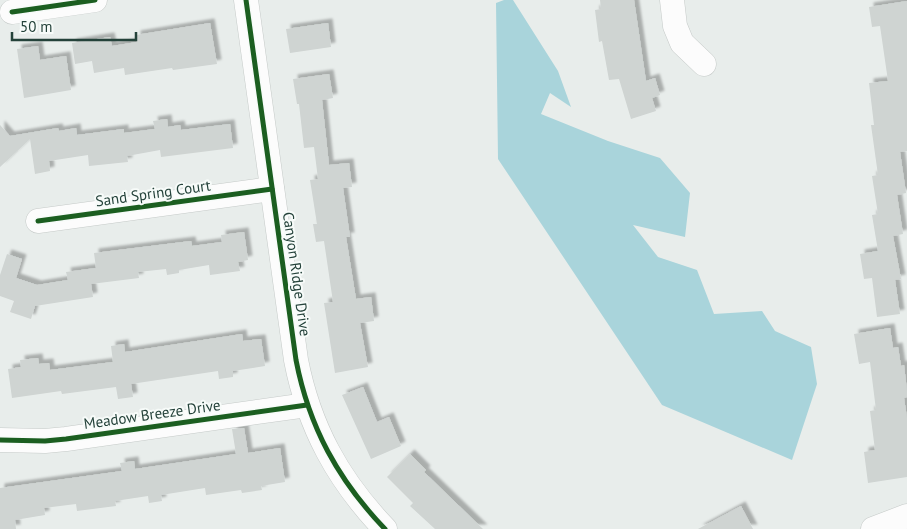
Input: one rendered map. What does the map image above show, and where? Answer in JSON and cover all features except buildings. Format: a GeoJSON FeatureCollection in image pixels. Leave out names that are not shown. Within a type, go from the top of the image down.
{"type":"FeatureCollection","features":[{"type":"Feature","properties":{"kind":"street"},"geometry":{"type":"LineString","coordinates":[[12,12],[95,0]]}},
{"type":"Feature","properties":{"kind":"street","name":"Canyon Ridge Drive"},"geometry":{"type":"LineString","coordinates":[[246,0],[301,388],[321,441],[345,482],[385,529]]}},
{"type":"Feature","properties":{"kind":"street"},"geometry":{"type":"LineString","coordinates":[[672,0],[675,26],[682,43],[704,64]]}},
{"type":"Feature","properties":{"kind":"street","name":"Sand Spring Court"},"geometry":{"type":"LineString","coordinates":[[38,221],[272,189]]}},
{"type":"Feature","properties":{"kind":"street","name":"Meadow Breeze Drive"},"geometry":{"type":"LineString","coordinates":[[0,440],[45,441],[66,439],[307,405]]}},
{"type":"Feature","properties":{"kind":"street"},"geometry":{"type":"LineString","coordinates":[[873,529],[907,516]]}},
{"type":"Feature","properties":{"kind":"water"},"geometry":{"type":"Polygon","coordinates":[[[504,0],[513,0],[558,71],[571,107],[550,93],[541,114],[608,141],[660,158],[690,193],[685,237],[633,225],[658,257],[697,270],[714,314],[762,311],[775,331],[811,347],[817,384],[792,460],[662,405],[498,159],[496,3],[504,0]]]}},
{"type":"Feature","properties":{"kind":"cycle path"},"geometry":{"type":"LineString","coordinates":[[12,12],[95,0]]}},
{"type":"Feature","properties":{"kind":"cycle path"},"geometry":{"type":"LineString","coordinates":[[246,0],[296,360],[302,384],[317,430],[340,472],[353,491],[385,529]]}},
{"type":"Feature","properties":{"kind":"cycle path"},"geometry":{"type":"LineString","coordinates":[[38,221],[272,189]]}},
{"type":"Feature","properties":{"kind":"cycle path"},"geometry":{"type":"LineString","coordinates":[[0,440],[45,441],[66,439],[307,405]]}}]}
